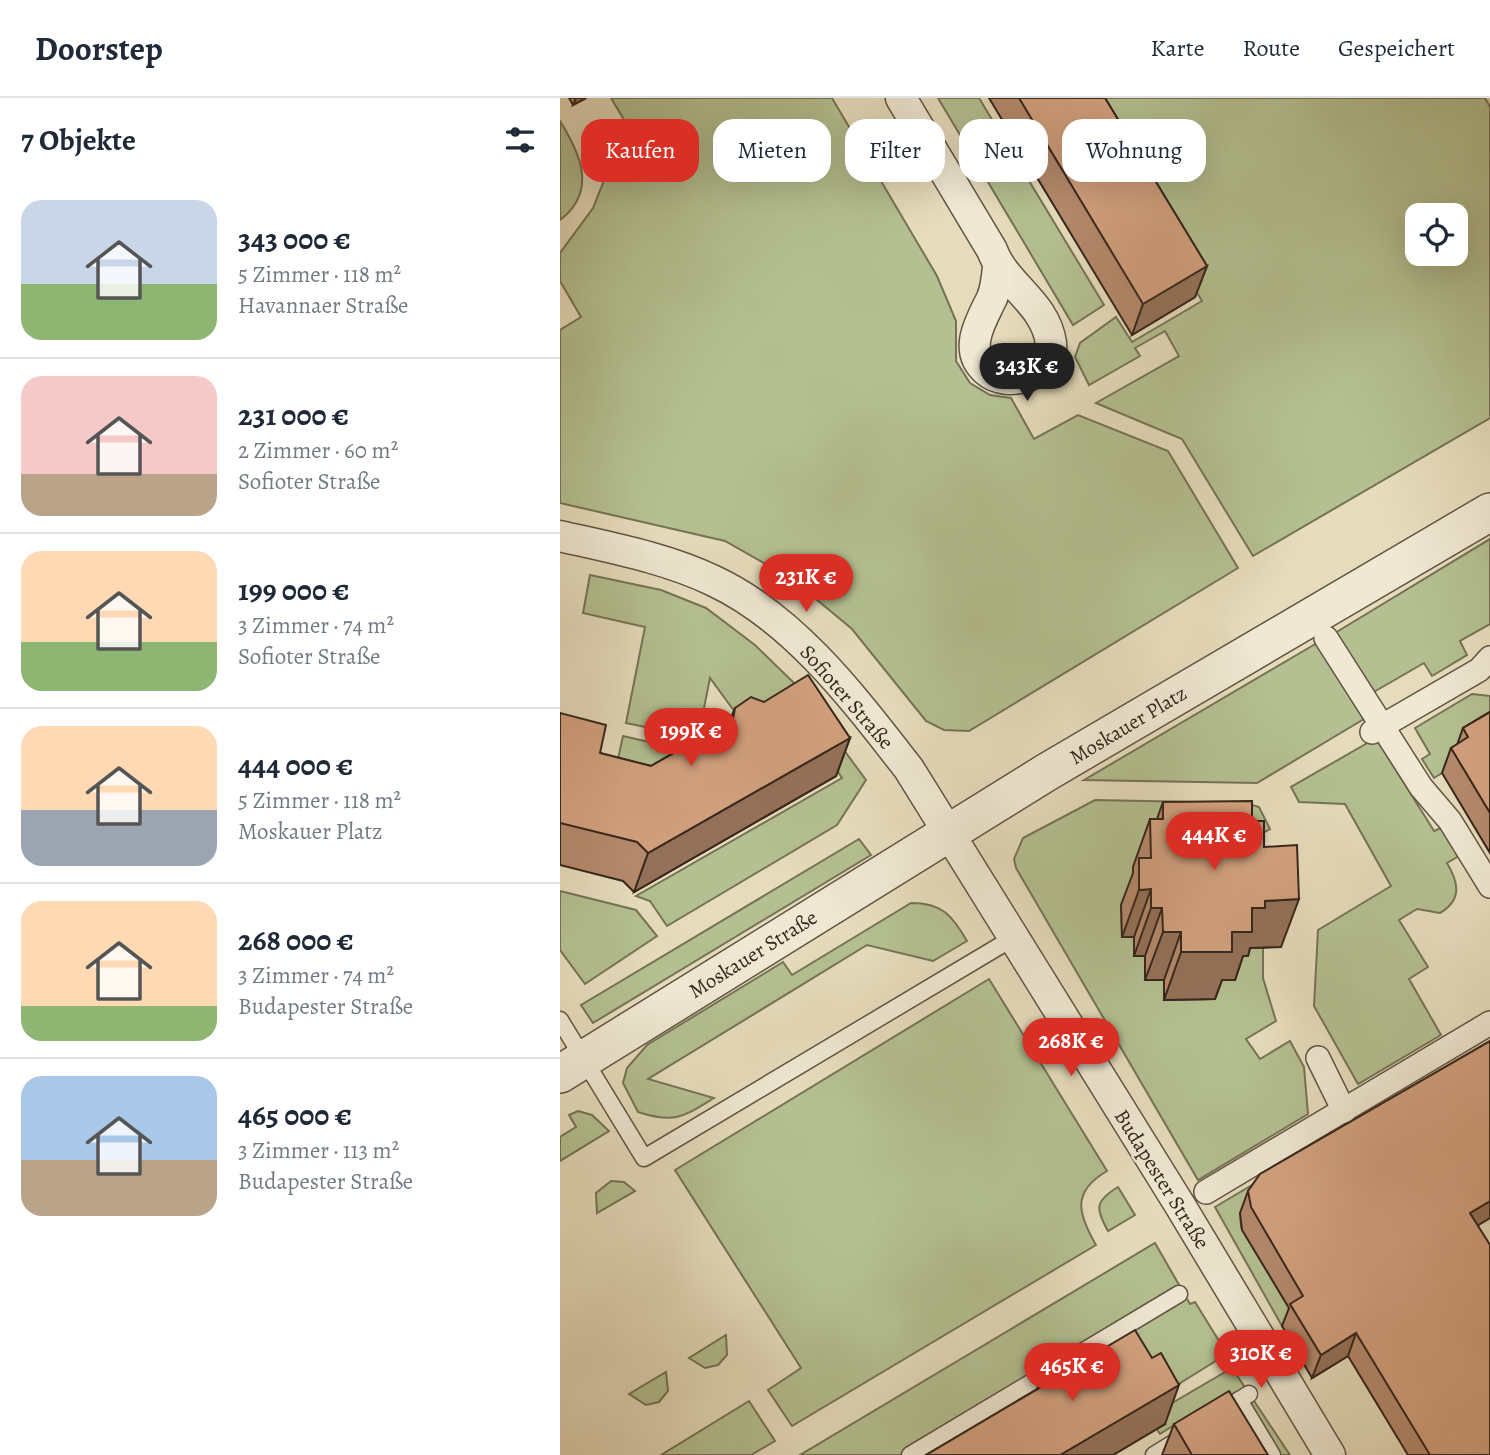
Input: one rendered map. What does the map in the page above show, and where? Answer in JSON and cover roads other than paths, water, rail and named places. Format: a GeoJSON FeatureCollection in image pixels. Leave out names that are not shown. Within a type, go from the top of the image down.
{"type":"FeatureCollection","features":[{"type":"Feature","properties":{"kind":"street"},"geometry":{"type":"LineString","coordinates":[[901,98],[992,250],[998,267]]}},
{"type":"Feature","properties":{"kind":"street"},"geometry":{"type":"LineString","coordinates":[[1490,512],[1318,627],[1377,729],[1450,821],[1490,886]]}},
{"type":"Feature","properties":{"kind":"street","name":"Sofioter Straße"},"geometry":{"type":"LineString","coordinates":[[560,536],[669,564],[714,581],[752,604],[794,637],[876,728],[909,769],[947,834]]}},
{"type":"Feature","properties":{"kind":"street","name":"Moskauer Platz"},"geometry":{"type":"LineString","coordinates":[[947,834],[1318,627]]}},
{"type":"Feature","properties":{"kind":"street"},"geometry":{"type":"LineString","coordinates":[[1377,729],[1479,670],[1490,658]]}},
{"type":"Feature","properties":{"kind":"street","name":"Budapester Straße"},"geometry":{"type":"LineString","coordinates":[[947,834],[1181,1207],[1330,1455]]}},
{"type":"Feature","properties":{"kind":"street","name":"Moskauer Straße"},"geometry":{"type":"LineString","coordinates":[[572,1066],[947,834]]}},
{"type":"Feature","properties":{"kind":"street"},"geometry":{"type":"LineString","coordinates":[[1206,1192],[1490,1023]]}},
{"type":"Feature","properties":{"kind":"street"},"geometry":{"type":"LineString","coordinates":[[1318,1058],[1344,1111]]}},
{"type":"Feature","properties":{"kind":"lane"},"geometry":{"type":"LineString","coordinates":[[560,1020],[572,1066],[643,1158],[1013,939]]}},
{"type":"Feature","properties":{"kind":"lane"},"geometry":{"type":"LineString","coordinates":[[1181,1207],[1206,1192]]}},
{"type":"Feature","properties":{"kind":"lane"},"geometry":{"type":"LineString","coordinates":[[910,1455],[1179,1294]]}},
{"type":"Feature","properties":{"kind":"lane"},"geometry":{"type":"LineString","coordinates":[[1154,1455],[1244,1397],[1272,1455]]}}]}
